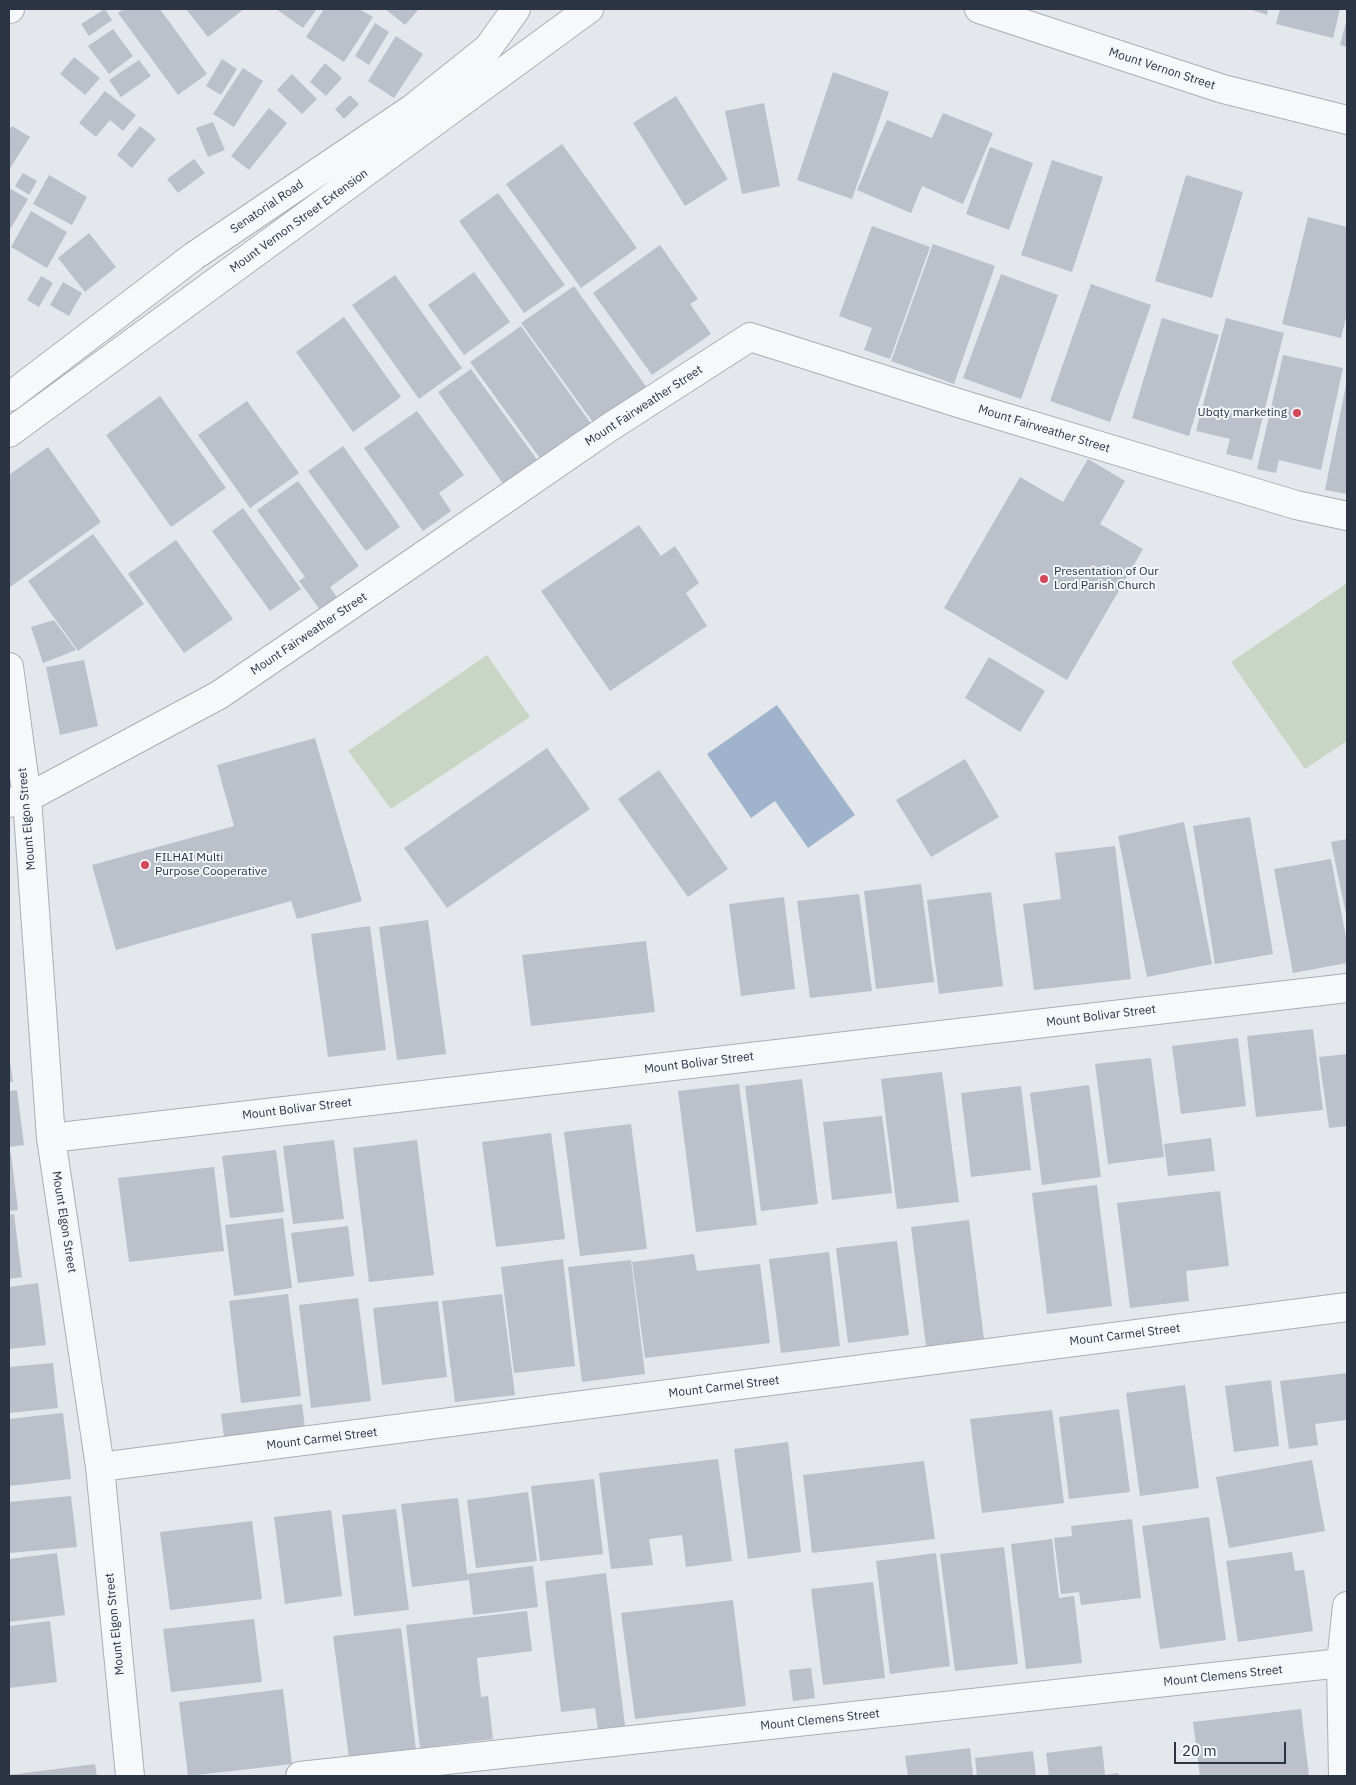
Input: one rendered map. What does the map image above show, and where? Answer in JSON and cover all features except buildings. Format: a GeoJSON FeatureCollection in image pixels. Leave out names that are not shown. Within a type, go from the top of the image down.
{"type":"FeatureCollection","features":[{"type":"Feature","properties":{"kind":"street","name":"Senatorial Road"},"geometry":{"type":"LineString","coordinates":[[9,397],[194,256],[413,108],[488,48],[516,9]]}},
{"type":"Feature","properties":{"kind":"street","name":"Mount Vernon Street Extension"},"geometry":{"type":"LineString","coordinates":[[9,433],[589,9]]}},
{"type":"Feature","properties":{"kind":"street","name":"Mount Vernon Street"},"geometry":{"type":"LineString","coordinates":[[979,9],[1223,89],[1347,120]]}},
{"type":"Feature","properties":{"kind":"street","name":"Mount Fairweather Street"},"geometry":{"type":"LineString","coordinates":[[18,800],[219,694],[610,427],[750,337],[958,403],[1296,505],[1347,516]]}},
{"type":"Feature","properties":{"kind":"street","name":"Mount Elgon Street"},"geometry":{"type":"LineString","coordinates":[[9,667],[18,800],[51,1138],[100,1467],[130,1776]]}},
{"type":"Feature","properties":{"kind":"street","name":"Mount Bolivar Street"},"geometry":{"type":"LineString","coordinates":[[51,1138],[1347,988]]}},
{"type":"Feature","properties":{"kind":"street","name":"Mount Carmel Street"},"geometry":{"type":"LineString","coordinates":[[100,1467],[1347,1307]]}},
{"type":"Feature","properties":{"kind":"street"},"geometry":{"type":"LineString","coordinates":[[1343,1776],[1341,1663],[1347,1606]]}},
{"type":"Feature","properties":{"kind":"street","name":"Mount Clemens Street"},"geometry":{"type":"LineString","coordinates":[[300,1776],[1341,1663]]}},
{"type":"Feature","properties":{"kind":"green space"},"geometry":{"type":"Polygon","coordinates":[[[1347,583],[1347,741],[1305,769],[1231,662],[1347,583]]]}},
{"type":"Feature","properties":{"kind":"green space"},"geometry":{"type":"Polygon","coordinates":[[[487,655],[530,717],[391,809],[348,751],[487,655]]]}},
{"type":"Feature","properties":{"kind":"water"},"geometry":{"type":"Polygon","coordinates":[[[777,705],[855,815],[808,848],[775,801],[751,818],[707,754],[777,705]]]}},
{"type":"Feature","properties":{"kind":"place","name":"Ubqty marketing"},"geometry":{"type":"Point","coordinates":[1297,413]}},
{"type":"Feature","properties":{"kind":"place","name":"Presentation of Our Lord Parish Church"},"geometry":{"type":"Point","coordinates":[1044,579]}},
{"type":"Feature","properties":{"kind":"place","name":"FILHAI Multi Purpose Cooperative"},"geometry":{"type":"Point","coordinates":[145,865]}}]}
